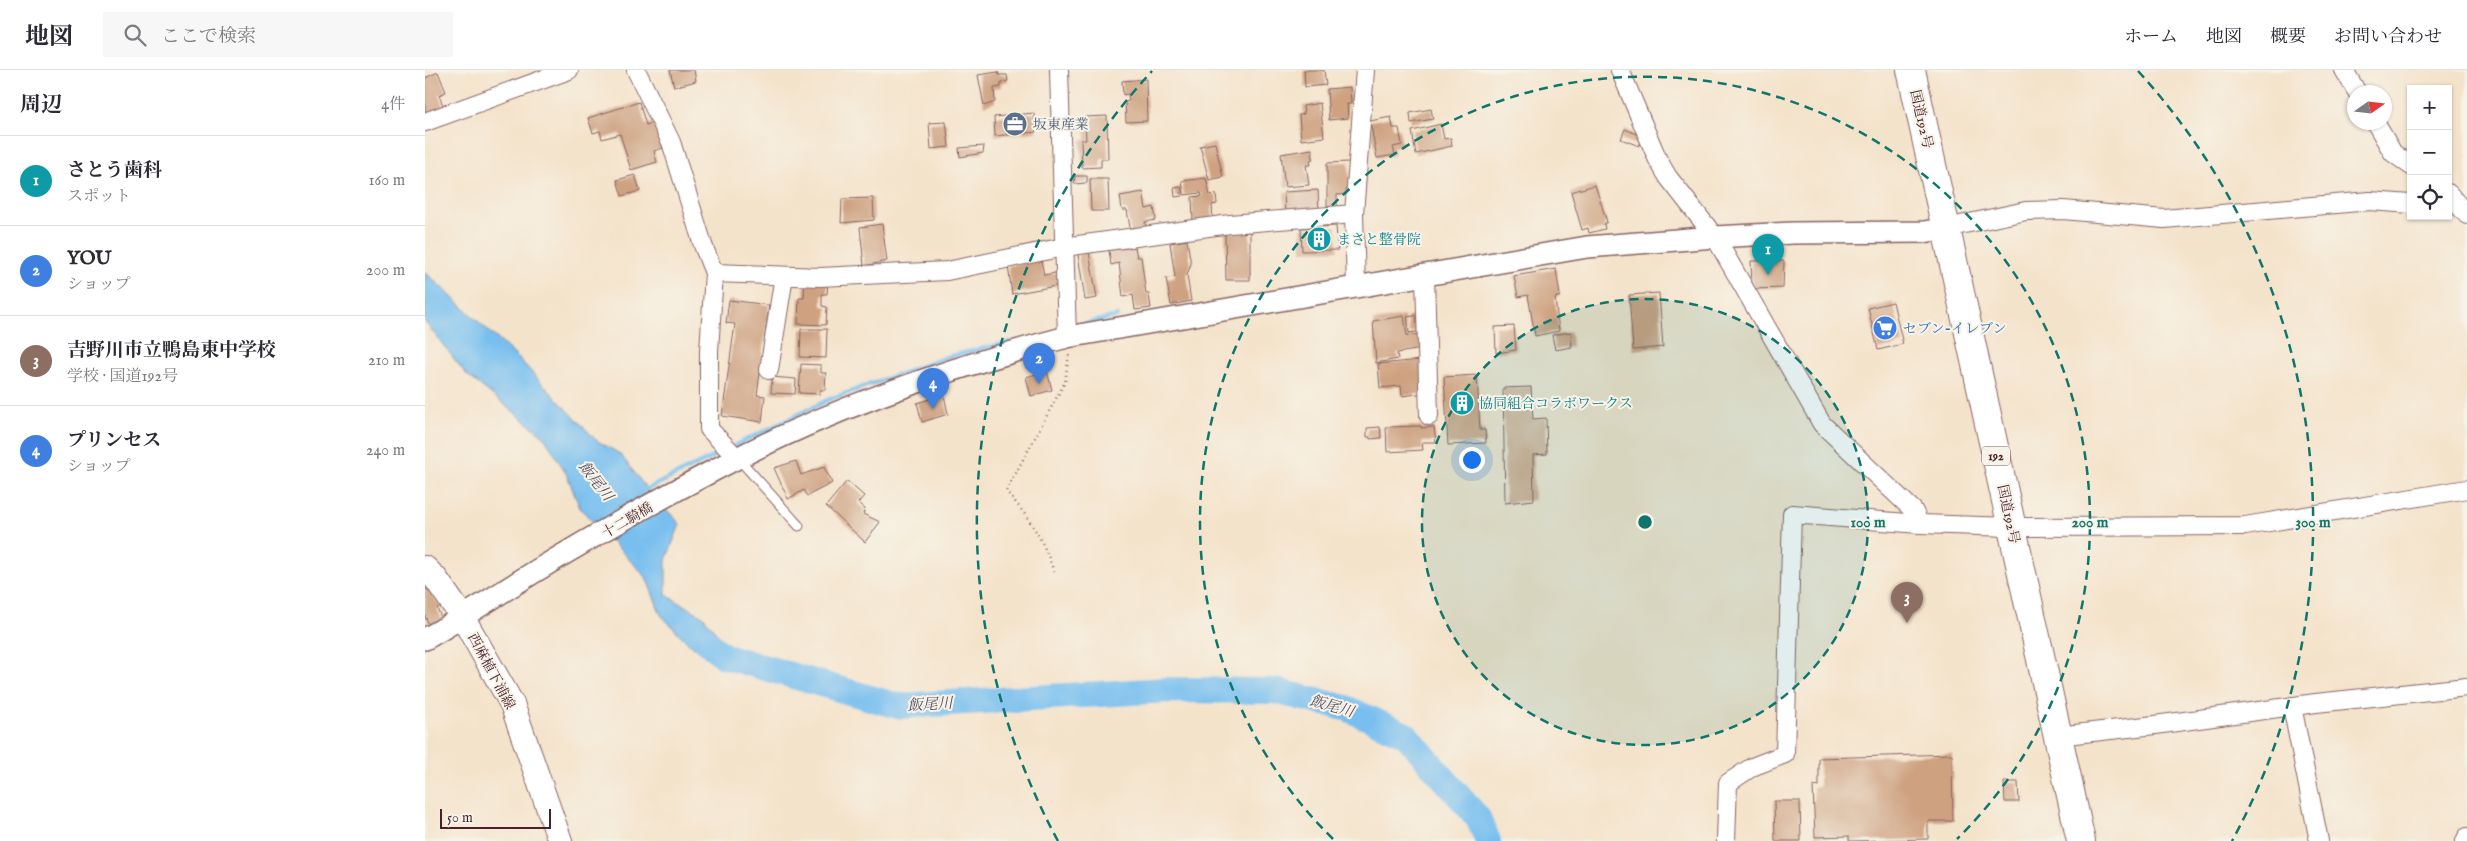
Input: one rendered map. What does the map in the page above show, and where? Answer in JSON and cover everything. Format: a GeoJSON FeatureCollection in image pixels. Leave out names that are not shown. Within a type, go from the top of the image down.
{"type":"FeatureCollection","features":[{"type":"Feature","properties":{"kind":"highway","name":"国道192号"},"geometry":{"type":"LineString","coordinates":[[1911,70],[2081,841]]}},
{"type":"Feature","properties":{"kind":"main road","name":"西麻植下浦線"},"geometry":{"type":"LineString","coordinates":[[425,568],[436,579],[463,618],[512,704],[560,841]]}},
{"type":"Feature","properties":{"kind":"street"},"geometry":{"type":"LineString","coordinates":[[425,122],[569,70]]}},
{"type":"Feature","properties":{"kind":"street"},"geometry":{"type":"LineString","coordinates":[[636,70],[671,142],[703,245],[714,273],[709,351],[709,429],[728,455]]}},
{"type":"Feature","properties":{"kind":"street"},"geometry":{"type":"LineString","coordinates":[[1059,70],[1066,331]]}},
{"type":"Feature","properties":{"kind":"street"},"geometry":{"type":"LineString","coordinates":[[1357,288],[1354,214],[1365,70]]}},
{"type":"Feature","properties":{"kind":"street"},"geometry":{"type":"LineString","coordinates":[[1621,70],[1658,160],[1668,177],[1715,237],[1822,424],[1913,510],[1920,524]]}},
{"type":"Feature","properties":{"kind":"street"},"geometry":{"type":"LineString","coordinates":[[2344,70],[2353,85]]}},
{"type":"Feature","properties":{"kind":"street"},"geometry":{"type":"LineString","coordinates":[[2380,130],[2393,153],[2407,163]]}},
{"type":"Feature","properties":{"kind":"street"},"geometry":{"type":"LineString","coordinates":[[2452,198],[2467,216]]}},
{"type":"Feature","properties":{"kind":"street"},"geometry":{"type":"LineString","coordinates":[[1946,228],[2026,211],[2063,210],[2164,219],[2370,201],[2407,204]]}},
{"type":"Feature","properties":{"kind":"street"},"geometry":{"type":"LineString","coordinates":[[2452,213],[2467,216]]}},
{"type":"Feature","properties":{"kind":"street"},"geometry":{"type":"LineString","coordinates":[[714,273],[820,277],[947,271],[1064,248],[1230,224],[1354,214]]}},
{"type":"Feature","properties":{"kind":"street","name":"十二騎橋"},"geometry":{"type":"LineString","coordinates":[[425,639],[463,618],[531,574],[728,455],[930,376],[1066,331],[1357,288],[1587,247],[1715,237],[1793,233],[1924,232],[1946,228]]}},
{"type":"Feature","properties":{"kind":"street"},"geometry":{"type":"LineString","coordinates":[[769,370],[784,276]]}},
{"type":"Feature","properties":{"kind":"street"},"geometry":{"type":"LineString","coordinates":[[1425,277],[1429,416]]}},
{"type":"Feature","properties":{"kind":"street"},"geometry":{"type":"LineString","coordinates":[[1726,841],[1728,782],[1752,767],[1785,754],[1792,514],[1920,524],[2011,527],[2245,526],[2293,516],[2467,489]]}},
{"type":"Feature","properties":{"kind":"street"},"geometry":{"type":"LineString","coordinates":[[2057,736],[2292,706],[2467,687]]}},
{"type":"Feature","properties":{"kind":"street"},"geometry":{"type":"LineString","coordinates":[[2292,706],[2319,841]]}},
{"type":"Feature","properties":{"kind":"street"},"geometry":{"type":"LineString","coordinates":[[2465,841],[2467,837]]}},
{"type":"Feature","properties":{"kind":"lane"},"geometry":{"type":"LineString","coordinates":[[728,455],[799,526]]}},
{"type":"Feature","properties":{"kind":"path"},"geometry":{"type":"LineString","coordinates":[[1054,572],[1046,548],[1030,519],[1006,491],[1065,382],[1069,353],[1066,331]]}},
{"type":"Feature","properties":{"kind":"water"},"geometry":{"type":"Polygon","coordinates":[[[425,272],[519,359],[596,440],[620,454],[647,489],[680,524],[666,560],[666,595],[703,616],[743,666],[690,645],[661,615],[646,577],[580,508],[567,475],[544,436],[466,374],[425,322],[425,272]]]}},
{"type":"Feature","properties":{"kind":"building"},"geometry":{"type":"Polygon","coordinates":[[[670,70],[694,70],[696,81],[674,87],[670,70]]]}},
{"type":"Feature","properties":{"kind":"building"},"geometry":{"type":"Polygon","coordinates":[[[1304,70],[1324,70],[1326,85],[1305,87],[1304,70]]]}},
{"type":"Feature","properties":{"kind":"building"},"geometry":{"type":"Polygon","coordinates":[[[438,72],[446,92],[439,95],[444,108],[425,114],[425,78],[438,72]]]}},
{"type":"Feature","properties":{"kind":"building"},"geometry":{"type":"Polygon","coordinates":[[[998,72],[999,75],[1007,75],[1008,81],[1001,83],[1001,87],[994,88],[995,102],[984,106],[978,75],[998,72]]]}},
{"type":"Feature","properties":{"kind":"building"},"geometry":{"type":"Polygon","coordinates":[[[1146,79],[1147,121],[1126,122],[1125,102],[1129,101],[1128,94],[1123,95],[1122,81],[1146,79]]]}},
{"type":"Feature","properties":{"kind":"building"},"geometry":{"type":"Polygon","coordinates":[[[1350,87],[1351,104],[1347,104],[1348,118],[1329,120],[1327,89],[1350,87]]]}},
{"type":"Feature","properties":{"kind":"building"},"geometry":{"type":"Polygon","coordinates":[[[639,102],[646,125],[655,122],[663,148],[654,151],[657,162],[631,170],[620,134],[602,139],[600,131],[593,133],[588,118],[639,102]]]}},
{"type":"Feature","properties":{"kind":"building"},"geometry":{"type":"Polygon","coordinates":[[[1320,103],[1324,137],[1301,140],[1299,115],[1304,114],[1303,106],[1320,103]]]}},
{"type":"Feature","properties":{"kind":"building"},"geometry":{"type":"Polygon","coordinates":[[[1431,109],[1433,119],[1411,123],[1410,113],[1431,109]]]}},
{"type":"Feature","properties":{"kind":"building","name":"坂東産業"},"geometry":{"type":"Polygon","coordinates":[[[1034,113],[1036,132],[995,136],[994,117],[1034,113]]]}},
{"type":"Feature","properties":{"kind":"building"},"geometry":{"type":"Polygon","coordinates":[[[1107,116],[1108,159],[1101,159],[1101,167],[1082,168],[1081,140],[1086,140],[1085,117],[1107,116]]]}},
{"type":"Feature","properties":{"kind":"building"},"geometry":{"type":"Polygon","coordinates":[[[1391,117],[1393,128],[1399,128],[1402,145],[1393,147],[1395,155],[1377,158],[1370,121],[1391,117]]]}},
{"type":"Feature","properties":{"kind":"building"},"geometry":{"type":"Polygon","coordinates":[[[946,122],[949,147],[931,149],[929,123],[946,122]]]}},
{"type":"Feature","properties":{"kind":"building"},"geometry":{"type":"Polygon","coordinates":[[[1441,124],[1444,139],[1451,138],[1452,146],[1416,154],[1412,131],[1441,124]]]}},
{"type":"Feature","properties":{"kind":"building"},"geometry":{"type":"Polygon","coordinates":[[[1625,129],[1643,137],[1639,146],[1621,139],[1625,129]]]}},
{"type":"Feature","properties":{"kind":"building"},"geometry":{"type":"Polygon","coordinates":[[[1215,143],[1223,177],[1209,180],[1200,146],[1215,143]]]}},
{"type":"Feature","properties":{"kind":"building"},"geometry":{"type":"Polygon","coordinates":[[[984,146],[983,153],[960,157],[959,148],[984,146]]]}},
{"type":"Feature","properties":{"kind":"building"},"geometry":{"type":"Polygon","coordinates":[[[1312,149],[1313,159],[1310,160],[1311,165],[1306,165],[1309,185],[1285,187],[1281,154],[1312,149]]]}},
{"type":"Feature","properties":{"kind":"building"},"geometry":{"type":"Polygon","coordinates":[[[1349,162],[1350,194],[1337,195],[1337,207],[1327,208],[1327,163],[1349,162]]]}},
{"type":"Feature","properties":{"kind":"building"},"geometry":{"type":"Polygon","coordinates":[[[635,175],[640,191],[622,196],[617,180],[635,175]]]}},
{"type":"Feature","properties":{"kind":"building"},"geometry":{"type":"Polygon","coordinates":[[[1075,176],[1087,176],[1087,183],[1074,184],[1075,176]]]}},
{"type":"Feature","properties":{"kind":"building"},"geometry":{"type":"Polygon","coordinates":[[[1206,178],[1210,195],[1216,194],[1217,204],[1212,205],[1213,220],[1193,222],[1192,197],[1202,196],[1201,193],[1184,195],[1182,181],[1206,178]]]}},
{"type":"Feature","properties":{"kind":"building"},"geometry":{"type":"Polygon","coordinates":[[[1090,179],[1108,179],[1109,211],[1091,211],[1090,179]]]}},
{"type":"Feature","properties":{"kind":"building"},"geometry":{"type":"Polygon","coordinates":[[[1595,185],[1607,222],[1604,224],[1605,229],[1589,233],[1588,228],[1582,230],[1571,192],[1595,185]]]}},
{"type":"Feature","properties":{"kind":"building"},"geometry":{"type":"Polygon","coordinates":[[[1181,187],[1182,196],[1175,197],[1174,188],[1181,187]]]}},
{"type":"Feature","properties":{"kind":"building"},"geometry":{"type":"Polygon","coordinates":[[[1318,190],[1319,211],[1285,213],[1284,192],[1318,190]]]}},
{"type":"Feature","properties":{"kind":"building"},"geometry":{"type":"Polygon","coordinates":[[[1143,192],[1146,209],[1154,207],[1156,220],[1145,222],[1147,233],[1131,234],[1127,210],[1122,210],[1120,196],[1143,192]]]}},
{"type":"Feature","properties":{"kind":"building"},"geometry":{"type":"Polygon","coordinates":[[[873,198],[874,220],[841,223],[842,199],[873,198]]]}},
{"type":"Feature","properties":{"kind":"building"},"geometry":{"type":"Polygon","coordinates":[[[882,224],[887,261],[864,266],[860,227],[882,224]]]}},
{"type":"Feature","properties":{"kind":"building","name":"まさと整骨院"},"geometry":{"type":"Polygon","coordinates":[[[1336,226],[1338,250],[1302,251],[1301,228],[1336,226]]]}},
{"type":"Feature","properties":{"kind":"building"},"geometry":{"type":"Polygon","coordinates":[[[1225,232],[1250,232],[1250,280],[1226,280],[1225,232]]]}},
{"type":"Feature","properties":{"kind":"building"},"geometry":{"type":"Polygon","coordinates":[[[1187,240],[1191,264],[1187,275],[1191,301],[1171,305],[1166,278],[1175,277],[1170,243],[1187,240]]]}},
{"type":"Feature","properties":{"kind":"building"},"geometry":{"type":"Polygon","coordinates":[[[1135,247],[1137,257],[1141,257],[1146,294],[1149,294],[1151,308],[1135,310],[1133,295],[1123,297],[1119,263],[1111,265],[1109,250],[1135,247]]]}},
{"type":"Feature","properties":{"kind":"building"},"geometry":{"type":"Polygon","coordinates":[[[1089,252],[1097,298],[1085,300],[1078,254],[1089,252]]]}},
{"type":"Feature","properties":{"kind":"building"},"geometry":{"type":"Polygon","coordinates":[[[1041,260],[1044,275],[1060,272],[1061,285],[1012,294],[1008,266],[1041,260]]]}},
{"type":"Feature","properties":{"kind":"building"},"geometry":{"type":"Polygon","coordinates":[[[1751,261],[1784,261],[1783,288],[1752,289],[1751,261]]]}},
{"type":"Feature","properties":{"kind":"building"},"geometry":{"type":"Polygon","coordinates":[[[1556,269],[1560,296],[1555,298],[1559,331],[1535,336],[1528,295],[1518,297],[1514,276],[1556,269]]]}},
{"type":"Feature","properties":{"kind":"building"},"geometry":{"type":"Polygon","coordinates":[[[805,280],[828,281],[827,294],[822,294],[822,306],[827,307],[826,325],[798,324],[799,298],[804,298],[805,280]]]}},
{"type":"Feature","properties":{"kind":"building"},"geometry":{"type":"Polygon","coordinates":[[[1659,293],[1663,347],[1633,350],[1629,295],[1659,293]]]}},
{"type":"Feature","properties":{"kind":"building"},"geometry":{"type":"Polygon","coordinates":[[[729,300],[769,305],[757,395],[765,396],[762,422],[722,416],[735,324],[726,323],[729,300]]]}},
{"type":"Feature","properties":{"kind":"building"},"geometry":{"type":"Polygon","coordinates":[[[1893,302],[1903,344],[1878,350],[1868,308],[1893,302]]]}},
{"type":"Feature","properties":{"kind":"building"},"geometry":{"type":"Polygon","coordinates":[[[1420,315],[1422,331],[1409,333],[1407,317],[1420,315]]]}},
{"type":"Feature","properties":{"kind":"building"},"geometry":{"type":"Polygon","coordinates":[[[1404,316],[1407,336],[1420,334],[1422,349],[1397,353],[1398,359],[1376,363],[1373,321],[1404,316]]]}},
{"type":"Feature","properties":{"kind":"building"},"geometry":{"type":"Polygon","coordinates":[[[1514,326],[1516,350],[1496,353],[1495,327],[1514,326]]]}},
{"type":"Feature","properties":{"kind":"building"},"geometry":{"type":"Polygon","coordinates":[[[801,329],[827,329],[826,358],[800,357],[801,329]]]}},
{"type":"Feature","properties":{"kind":"building"},"geometry":{"type":"Polygon","coordinates":[[[1571,332],[1572,347],[1555,350],[1552,335],[1571,332]]]}},
{"type":"Feature","properties":{"kind":"building"},"geometry":{"type":"Polygon","coordinates":[[[1422,360],[1425,393],[1402,396],[1401,386],[1380,388],[1378,364],[1422,360]]]}},
{"type":"Feature","properties":{"kind":"building"},"geometry":{"type":"Polygon","coordinates":[[[801,364],[821,365],[821,373],[826,373],[825,390],[820,390],[820,394],[799,393],[801,364]]]}},
{"type":"Feature","properties":{"kind":"building"},"geometry":{"type":"Polygon","coordinates":[[[1047,371],[1052,390],[1031,396],[1026,377],[1047,371]]]}},
{"type":"Feature","properties":{"kind":"building","name":"協同組合コラボワークス"},"geometry":{"type":"Polygon","coordinates":[[[1477,375],[1480,430],[1485,430],[1486,443],[1448,445],[1444,377],[1477,375]]]}},
{"type":"Feature","properties":{"kind":"building"},"geometry":{"type":"Polygon","coordinates":[[[772,377],[796,379],[795,394],[771,393],[772,377]]]}},
{"type":"Feature","properties":{"kind":"building"},"geometry":{"type":"Polygon","coordinates":[[[1531,387],[1533,419],[1546,418],[1547,454],[1533,455],[1534,500],[1505,503],[1503,388],[1531,387]]]}},
{"type":"Feature","properties":{"kind":"building"},"geometry":{"type":"Polygon","coordinates":[[[944,395],[948,414],[922,422],[917,403],[944,395]]]}},
{"type":"Feature","properties":{"kind":"building"},"geometry":{"type":"Polygon","coordinates":[[[1421,426],[1421,428],[1434,427],[1436,442],[1422,442],[1423,450],[1387,452],[1386,427],[1421,426]]]}},
{"type":"Feature","properties":{"kind":"building"},"geometry":{"type":"Polygon","coordinates":[[[1380,427],[1381,438],[1370,439],[1370,437],[1367,437],[1367,428],[1380,427]]]}},
{"type":"Feature","properties":{"kind":"building"},"geometry":{"type":"Polygon","coordinates":[[[796,461],[801,475],[824,467],[832,483],[807,496],[804,490],[788,499],[774,468],[796,461]]]}},
{"type":"Feature","properties":{"kind":"building"},"geometry":{"type":"Polygon","coordinates":[[[847,481],[864,496],[858,503],[865,509],[863,514],[880,522],[865,542],[826,506],[847,481]]]}},
{"type":"Feature","properties":{"kind":"building"},"geometry":{"type":"Polygon","coordinates":[[[425,587],[441,606],[437,608],[443,622],[431,629],[425,616],[425,587]]]}},
{"type":"Feature","properties":{"kind":"building"},"geometry":{"type":"Polygon","coordinates":[[[1952,754],[1953,821],[1928,821],[1928,839],[1849,841],[1849,836],[1815,837],[1813,787],[1819,786],[1819,758],[1952,754]]]}},
{"type":"Feature","properties":{"kind":"building"},"geometry":{"type":"Polygon","coordinates":[[[2004,782],[2018,782],[2019,802],[2005,802],[2004,782]]]}},
{"type":"Feature","properties":{"kind":"building"},"geometry":{"type":"Polygon","coordinates":[[[1774,801],[1800,801],[1801,841],[1775,841],[1774,801]]]}},
{"type":"Feature","properties":{"kind":"waterway"},"geometry":{"type":"LineString","coordinates":[[1085,324],[1117,316]]}},
{"type":"Feature","properties":{"kind":"waterway"},"geometry":{"type":"LineString","coordinates":[[732,447],[830,399],[947,357],[1011,342]]}},
{"type":"Feature","properties":{"kind":"waterway"},"geometry":{"type":"LineString","coordinates":[[647,489],[725,451]]}},
{"type":"Feature","properties":{"kind":"waterway","name":"飯尾川"},"geometry":{"type":"LineString","coordinates":[[708,643],[724,656],[898,706],[1168,690],[1275,691],[1346,708],[1406,735],[1478,818],[1488,841]]}},
{"type":"Feature","properties":{"kind":"place","name":"坂東産業"},"geometry":{"type":"Point","coordinates":[1015,124]}},
{"type":"Feature","properties":{"kind":"place","name":"まさと整骨院"},"geometry":{"type":"Point","coordinates":[1319,239]}},
{"type":"Feature","properties":{"kind":"place","name":"さとう歯科"},"geometry":{"type":"Point","coordinates":[1768,275]}},
{"type":"Feature","properties":{"kind":"place","name":"セブン-イレブン"},"geometry":{"type":"Point","coordinates":[1885,328]}},
{"type":"Feature","properties":{"kind":"place","name":"YOU"},"geometry":{"type":"Point","coordinates":[1039,384]}},
{"type":"Feature","properties":{"kind":"place","name":"協同組合コラボワークス"},"geometry":{"type":"Point","coordinates":[1462,403]}},
{"type":"Feature","properties":{"kind":"place","name":"プリンセス"},"geometry":{"type":"Point","coordinates":[933,409]}},
{"type":"Feature","properties":{"kind":"place","name":"吉野川市立鴨島東中学校"},"geometry":{"type":"Point","coordinates":[1907,623]}}]}
